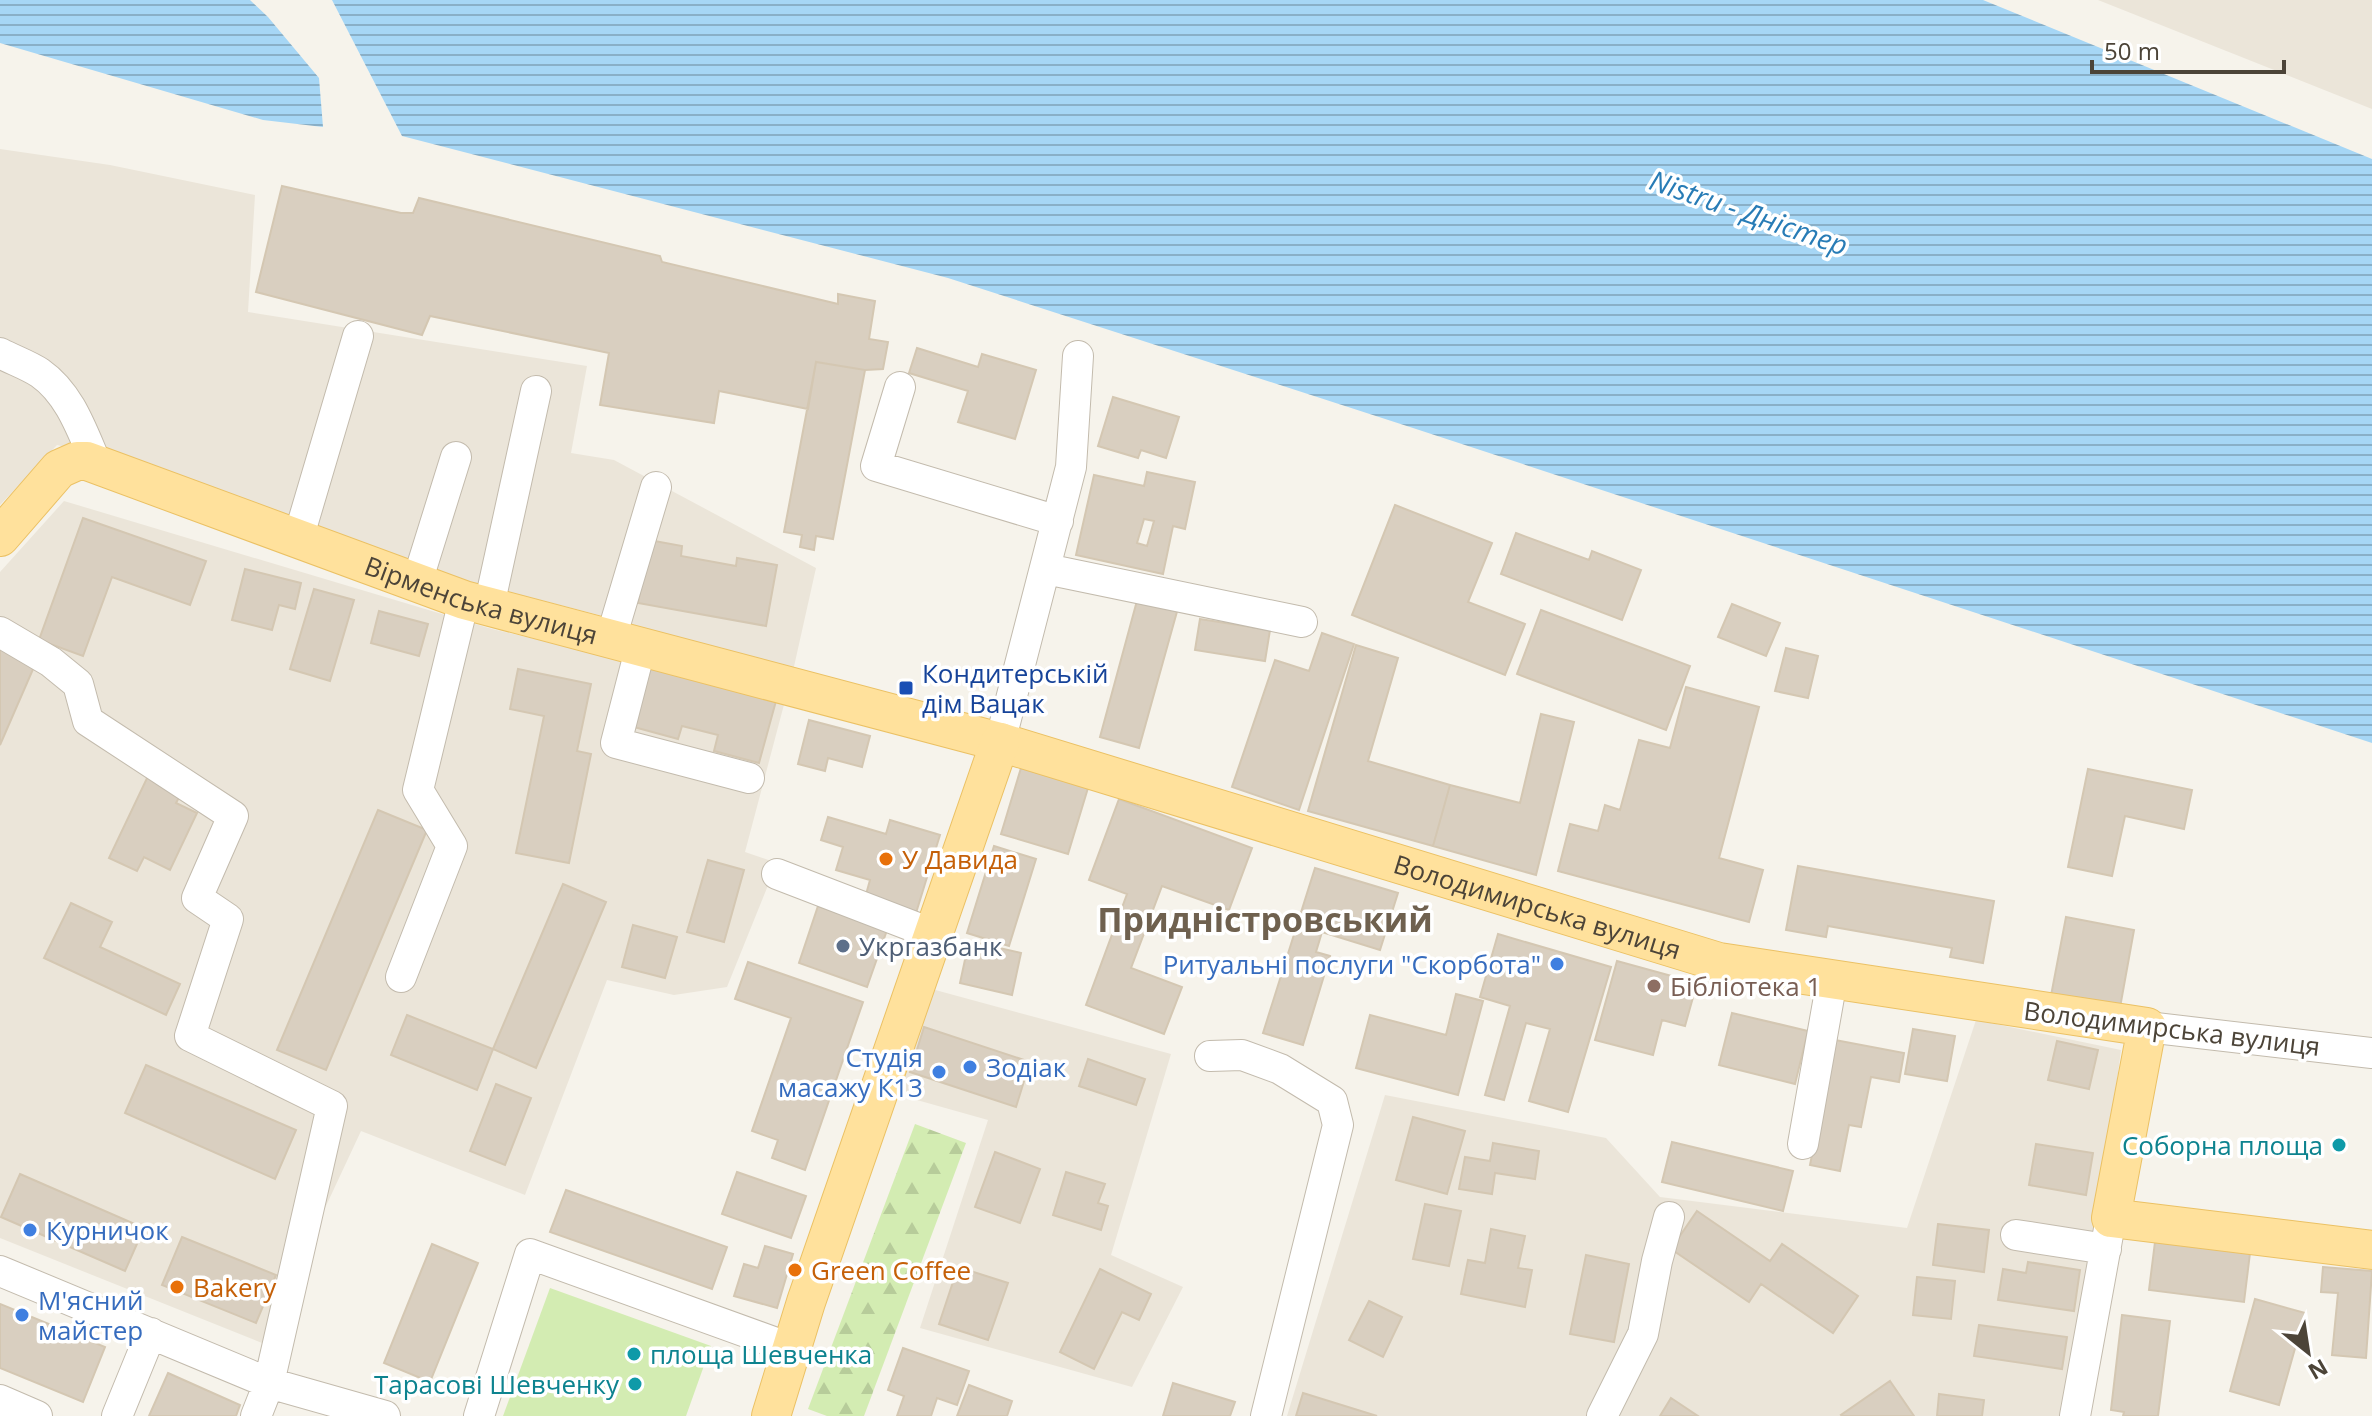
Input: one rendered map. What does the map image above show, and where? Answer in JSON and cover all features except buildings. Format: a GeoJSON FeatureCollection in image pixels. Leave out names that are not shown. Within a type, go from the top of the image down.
{"type":"FeatureCollection","features":[{"type":"Feature","properties":{"kind":"main road"},"geometry":{"type":"LineString","coordinates":[[0,537],[59,469],[77,461],[96,463]]}},
{"type":"Feature","properties":{"kind":"main road","name":"Вірменська вулиця"},"geometry":{"type":"LineString","coordinates":[[96,463],[476,603],[1000,742]]}},
{"type":"Feature","properties":{"kind":"main road"},"geometry":{"type":"LineString","coordinates":[[771,1416],[790,1348],[1000,742]]}},
{"type":"Feature","properties":{"kind":"main road","name":"Володимирська вулиця"},"geometry":{"type":"LineString","coordinates":[[1000,742],[1719,962],[2147,1027]]}},
{"type":"Feature","properties":{"kind":"main road"},"geometry":{"type":"LineString","coordinates":[[2147,1027],[2108,1234],[2372,1250]]}},
{"type":"Feature","properties":{"kind":"street"},"geometry":{"type":"LineString","coordinates":[[298,539],[358,336]]}},
{"type":"Feature","properties":{"kind":"street"},"geometry":{"type":"LineString","coordinates":[[0,353],[40,373],[60,393],[76,416],[96,463]]}},
{"type":"Feature","properties":{"kind":"street"},"geometry":{"type":"LineString","coordinates":[[1000,742],[1071,467],[1078,356]]}},
{"type":"Feature","properties":{"kind":"street"},"geometry":{"type":"LineString","coordinates":[[900,387],[876,466],[1058,521]]}},
{"type":"Feature","properties":{"kind":"street"},"geometry":{"type":"LineString","coordinates":[[401,977],[452,846],[418,790],[476,603],[536,391]]}},
{"type":"Feature","properties":{"kind":"street"},"geometry":{"type":"LineString","coordinates":[[417,582],[456,457]]}},
{"type":"Feature","properties":{"kind":"street"},"geometry":{"type":"LineString","coordinates":[[656,487],[626,642],[616,743],[749,778]]}},
{"type":"Feature","properties":{"kind":"street"},"geometry":{"type":"LineString","coordinates":[[1046,569],[1302,622]]}},
{"type":"Feature","properties":{"kind":"street"},"geometry":{"type":"LineString","coordinates":[[0,632],[51,662],[78,684],[88,721],[233,816],[197,898],[228,919],[190,1036],[332,1106],[269,1383],[256,1416]]}},
{"type":"Feature","properties":{"kind":"street"},"geometry":{"type":"LineString","coordinates":[[777,874],[933,934]]}},
{"type":"Feature","properties":{"kind":"street"},"geometry":{"type":"LineString","coordinates":[[1803,1144],[1832,980]]}},
{"type":"Feature","properties":{"kind":"street","name":"Володимирська вулиця"},"geometry":{"type":"LineString","coordinates":[[2147,1027],[2372,1053]]}},
{"type":"Feature","properties":{"kind":"street"},"geometry":{"type":"LineString","coordinates":[[1210,1056],[1242,1055],[1280,1069],[1332,1101],[1338,1125],[1266,1416]]}},
{"type":"Feature","properties":{"kind":"street"},"geometry":{"type":"LineString","coordinates":[[1602,1416],[1643,1334],[1669,1217]]}},
{"type":"Feature","properties":{"kind":"street"},"geometry":{"type":"LineString","coordinates":[[2016,1235],[2108,1234],[2075,1416]]}},
{"type":"Feature","properties":{"kind":"street"},"geometry":{"type":"LineString","coordinates":[[479,1416],[530,1254],[790,1348]]}},
{"type":"Feature","properties":{"kind":"street"},"geometry":{"type":"LineString","coordinates":[[0,1271],[269,1383],[385,1416]]}},
{"type":"Feature","properties":{"kind":"street"},"geometry":{"type":"LineString","coordinates":[[117,1416],[151,1333]]}},
{"type":"Feature","properties":{"kind":"street"},"geometry":{"type":"LineString","coordinates":[[0,1400],[37,1416]]}},
{"type":"Feature","properties":{"kind":"shaded area"},"geometry":{"type":"Polygon","coordinates":[[[2098,0],[2372,0],[2372,109],[2098,0]]]}},
{"type":"Feature","properties":{"kind":"shaded area"},"geometry":{"type":"Polygon","coordinates":[[[0,149],[110,165],[255,195],[248,312],[587,366],[571,453],[614,460],[816,568],[793,671],[599,615],[412,567],[157,466],[57,445],[0,505],[0,149]]]}},
{"type":"Feature","properties":{"kind":"shaded area"},"geometry":{"type":"Polygon","coordinates":[[[64,501],[492,629],[786,697],[745,852],[777,863],[727,987],[674,995],[607,980],[525,1195],[361,1131],[262,1343],[0,1238],[0,572],[64,501]]]}},
{"type":"Feature","properties":{"kind":"shaded area"},"geometry":{"type":"Polygon","coordinates":[[[928,988],[1171,1054],[1111,1255],[1183,1287],[1132,1387],[920,1328],[988,1120],[892,1093],[928,988]]]}},
{"type":"Feature","properties":{"kind":"shaded area"},"geometry":{"type":"Polygon","coordinates":[[[1976,1020],[2121,1050],[2070,1416],[1287,1416],[1385,1095],[1606,1138],[1660,1197],[1907,1228],[1976,1020]]]}},
{"type":"Feature","properties":{"kind":"green space"},"geometry":{"type":"Polygon","coordinates":[[[915,1124],[966,1143],[864,1416],[827,1416],[808,1409],[915,1124]]]}},
{"type":"Feature","properties":{"kind":"green space","name":"площа Шевченка"},"geometry":{"type":"Polygon","coordinates":[[[550,1288],[711,1346],[686,1416],[503,1416],[550,1288]]]}},
{"type":"Feature","properties":{"kind":"water"},"geometry":{"type":"Polygon","coordinates":[[[0,0],[250,0],[319,78],[323,127],[263,120],[0,43],[0,0]]]}},
{"type":"Feature","properties":{"kind":"water","name":"Nistru - Дністер"},"geometry":{"type":"Polygon","coordinates":[[[332,0],[1983,0],[2372,159],[2372,743],[948,278],[402,136],[332,0]]]}},
{"type":"Feature","properties":{"kind":"place","name":"Кондитерській дім Вацак"},"geometry":{"type":"Point","coordinates":[906,688]}},
{"type":"Feature","properties":{"kind":"place","name":"У Давида"},"geometry":{"type":"Point","coordinates":[886,859]}},
{"type":"Feature","properties":{"kind":"place","name":"Укргазбанк"},"geometry":{"type":"Point","coordinates":[843,946]}},
{"type":"Feature","properties":{"kind":"place","name":"Ритуальні послуги \"Скорбота\""},"geometry":{"type":"Point","coordinates":[1557,964]}},
{"type":"Feature","properties":{"kind":"place","name":"Бібліотека 1"},"geometry":{"type":"Point","coordinates":[1654,986]}},
{"type":"Feature","properties":{"kind":"place","name":"Зодіак"},"geometry":{"type":"Point","coordinates":[970,1067]}},
{"type":"Feature","properties":{"kind":"place","name":"Студія масажу К13"},"geometry":{"type":"Point","coordinates":[939,1072]}},
{"type":"Feature","properties":{"kind":"place","name":"Соборна площа"},"geometry":{"type":"Point","coordinates":[2339,1145]}},
{"type":"Feature","properties":{"kind":"place","name":"Курничок"},"geometry":{"type":"Point","coordinates":[30,1230]}},
{"type":"Feature","properties":{"kind":"place","name":"Green Coffee"},"geometry":{"type":"Point","coordinates":[795,1270]}},
{"type":"Feature","properties":{"kind":"place","name":"Bakery"},"geometry":{"type":"Point","coordinates":[177,1287]}},
{"type":"Feature","properties":{"kind":"place","name":"М'ясний майстер"},"geometry":{"type":"Point","coordinates":[22,1315]}},
{"type":"Feature","properties":{"kind":"place","name":"площа Шевченка"},"geometry":{"type":"Point","coordinates":[634,1354]}},
{"type":"Feature","properties":{"kind":"place","name":"Тарасові Шевченку"},"geometry":{"type":"Point","coordinates":[635,1384]}},
{"type":"Feature","properties":{"kind":"district","name":"Придністровський"},"geometry":{"type":"Point","coordinates":[1265,919]}}]}
